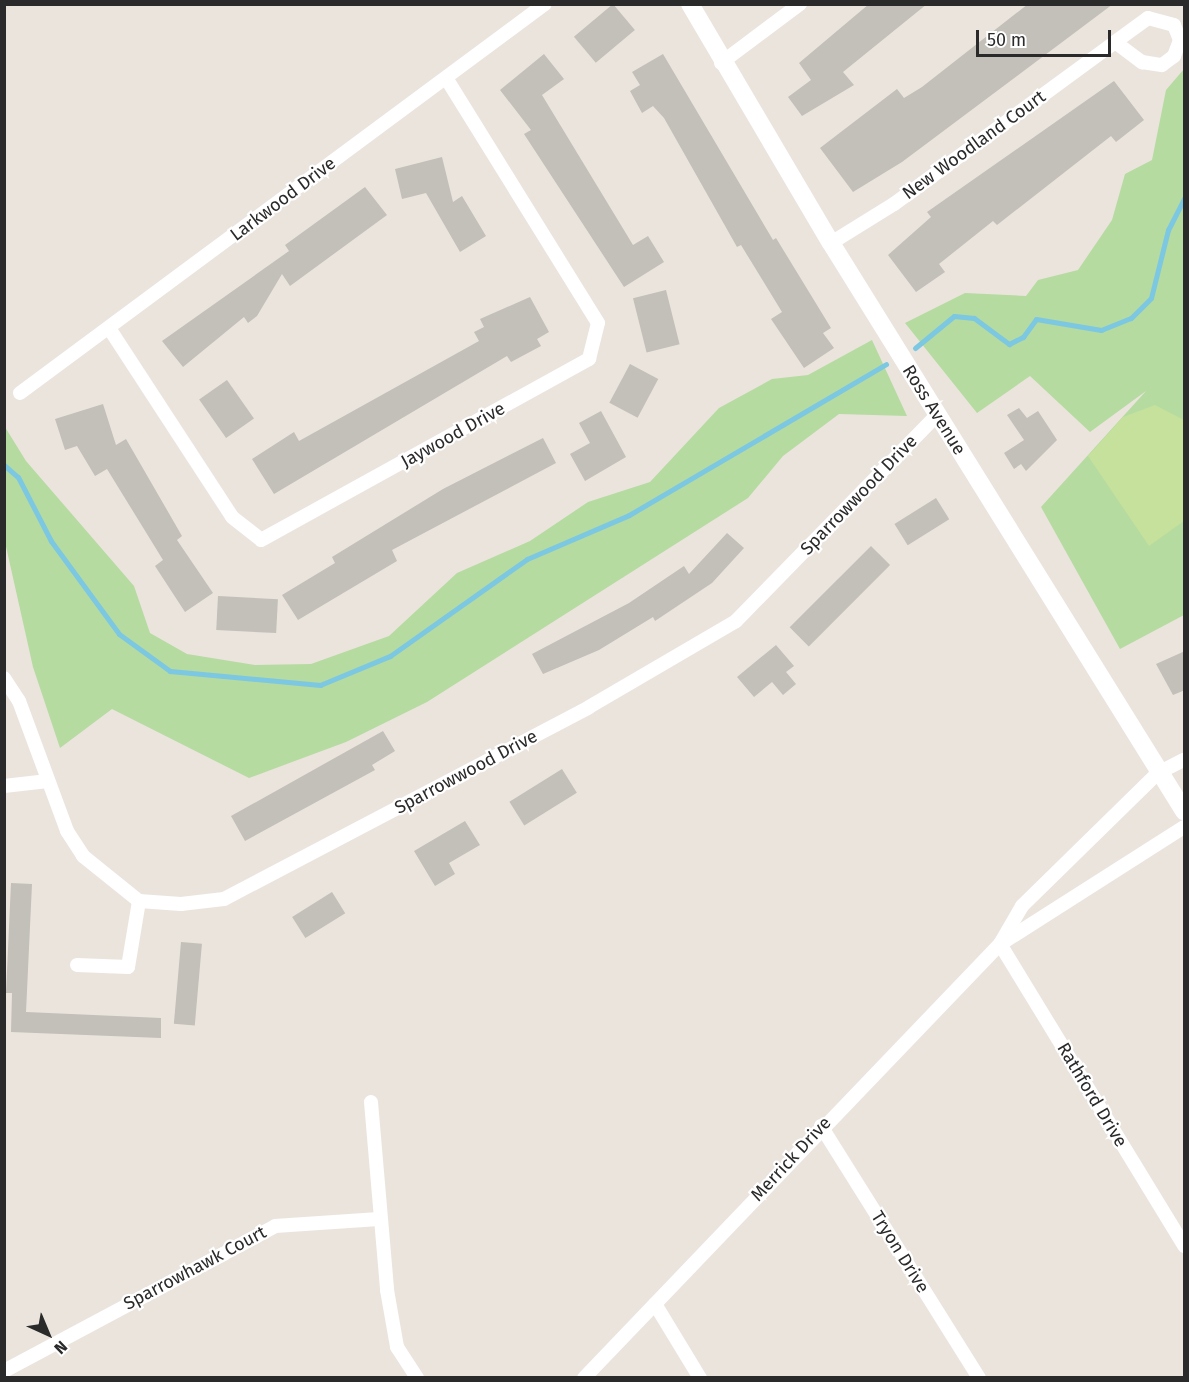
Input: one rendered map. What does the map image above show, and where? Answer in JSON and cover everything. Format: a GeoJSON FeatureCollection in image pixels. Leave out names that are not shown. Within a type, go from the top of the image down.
{"type":"FeatureCollection","features":[{"type":"Feature","properties":{"kind":"street","name":"Larkwood Drive"},"geometry":{"type":"LineString","coordinates":[[20,393],[545,4]]}},
{"type":"Feature","properties":{"kind":"street","name":"Ross Avenue"},"geometry":{"type":"LineString","coordinates":[[690,4],[721,63],[831,243],[1158,773],[1185,811]]}},
{"type":"Feature","properties":{"kind":"street"},"geometry":{"type":"LineString","coordinates":[[721,63],[800,4]]}},
{"type":"Feature","properties":{"kind":"street","name":"New Woodland Court"},"geometry":{"type":"LineString","coordinates":[[831,243],[894,204],[1115,42],[1148,18],[1174,25],[1179,40],[1174,56],[1162,65],[1142,62],[1115,42]]}},
{"type":"Feature","properties":{"kind":"street","name":"Jaywood Drive"},"geometry":{"type":"LineString","coordinates":[[110,328],[232,517],[261,540],[589,359],[598,323],[446,78]]}},
{"type":"Feature","properties":{"kind":"street","name":"Sparrowwood Drive"},"geometry":{"type":"LineString","coordinates":[[139,901],[181,904],[224,898],[684,655],[736,621],[937,415]]}},
{"type":"Feature","properties":{"kind":"street"},"geometry":{"type":"LineString","coordinates":[[4,678],[19,701],[48,781],[83,856],[139,901],[128,967],[77,965]]}},
{"type":"Feature","properties":{"kind":"street","name":"Merrick Drive"},"geometry":{"type":"LineString","coordinates":[[1000,944],[1022,906],[1158,773],[1185,760]]}},
{"type":"Feature","properties":{"kind":"street"},"geometry":{"type":"LineString","coordinates":[[4,786],[48,781]]}},
{"type":"Feature","properties":{"kind":"street","name":"Merrick Drive"},"geometry":{"type":"LineString","coordinates":[[584,1377],[821,1126],[1000,944],[1185,827]]}},
{"type":"Feature","properties":{"kind":"street","name":"Rathford Drive"},"geometry":{"type":"LineString","coordinates":[[1000,944],[1185,1246]]}},
{"type":"Feature","properties":{"kind":"street"},"geometry":{"type":"LineString","coordinates":[[371,1102],[379,1219],[397,1347],[417,1377]]}},
{"type":"Feature","properties":{"kind":"street","name":"Tryon Drive"},"geometry":{"type":"LineString","coordinates":[[821,1126],[979,1377]]}},
{"type":"Feature","properties":{"kind":"street","name":"Sparrowhawk Court"},"geometry":{"type":"LineString","coordinates":[[4,1371],[275,1226],[379,1219]]}},
{"type":"Feature","properties":{"kind":"street"},"geometry":{"type":"LineString","coordinates":[[655,1304],[700,1377]]}},
{"type":"Feature","properties":{"kind":"green space"},"geometry":{"type":"Polygon","coordinates":[[[1184,69],[1184,615],[1120,649],[1041,507],[1146,391],[1090,432],[1030,376],[977,413],[905,323],[965,293],[1026,296],[1038,280],[1078,270],[1112,220],[1125,174],[1152,160],[1166,90],[1184,69]]]}},
{"type":"Feature","properties":{"kind":"green space"},"geometry":{"type":"Polygon","coordinates":[[[872,340],[907,416],[839,414],[783,456],[748,498],[427,702],[346,742],[249,778],[112,709],[60,748],[33,667],[5,542],[5,427],[26,461],[134,586],[150,633],[187,654],[255,665],[311,664],[389,636],[457,573],[530,541],[588,502],[650,482],[719,408],[772,379],[808,375],[872,340]]]}},
{"type":"Feature","properties":{"kind":"green space"},"geometry":{"type":"Polygon","coordinates":[[[1155,405],[1184,420],[1184,521],[1149,546],[1088,456],[1123,417],[1155,405]]]}},
{"type":"Feature","properties":{"kind":"building"},"geometry":{"type":"Polygon","coordinates":[[[613,4],[635,30],[596,63],[574,37],[613,4]]]}},
{"type":"Feature","properties":{"kind":"building"},"geometry":{"type":"Polygon","coordinates":[[[869,4],[927,4],[843,72],[854,85],[802,116],[788,97],[811,80],[799,63],[869,4]]]}},
{"type":"Feature","properties":{"kind":"building"},"geometry":{"type":"Polygon","coordinates":[[[1028,4],[1113,4],[902,162],[853,192],[820,148],[897,89],[904,98],[922,87],[1028,4]]]}},
{"type":"Feature","properties":{"kind":"building"},"geometry":{"type":"Polygon","coordinates":[[[544,54],[564,79],[542,95],[633,245],[648,236],[664,262],[624,287],[524,134],[531,130],[500,90],[544,54]]]}},
{"type":"Feature","properties":{"kind":"building"},"geometry":{"type":"Polygon","coordinates":[[[663,54],[773,240],[776,238],[831,328],[823,333],[834,348],[804,368],[771,319],[782,312],[741,245],[737,247],[664,118],[653,106],[642,113],[630,91],[640,85],[632,72],[663,54]]]}},
{"type":"Feature","properties":{"kind":"building"},"geometry":{"type":"Polygon","coordinates":[[[1114,81],[1144,120],[1116,142],[1111,136],[997,225],[993,221],[939,264],[945,272],[916,292],[888,255],[931,217],[927,212],[1114,81]]]}},
{"type":"Feature","properties":{"kind":"building"},"geometry":{"type":"Polygon","coordinates":[[[442,157],[453,202],[462,196],[486,236],[460,252],[426,193],[402,199],[395,169],[442,157]]]}},
{"type":"Feature","properties":{"kind":"building"},"geometry":{"type":"Polygon","coordinates":[[[365,187],[387,215],[290,286],[282,274],[257,316],[248,323],[244,317],[183,367],[162,341],[289,251],[285,245],[365,187]]]}},
{"type":"Feature","properties":{"kind":"building"},"geometry":{"type":"Polygon","coordinates":[[[666,290],[680,344],[647,353],[633,298],[666,290]]]}},
{"type":"Feature","properties":{"kind":"building"},"geometry":{"type":"Polygon","coordinates":[[[530,297],[549,332],[537,339],[541,346],[511,362],[507,356],[274,494],[252,459],[294,432],[299,441],[479,341],[474,332],[484,327],[480,319],[530,297]]]}},
{"type":"Feature","properties":{"kind":"building"},"geometry":{"type":"Polygon","coordinates":[[[630,364],[658,379],[638,418],[609,403],[630,364]]]}},
{"type":"Feature","properties":{"kind":"building"},"geometry":{"type":"Polygon","coordinates":[[[227,380],[254,419],[226,438],[199,400],[227,380]]]}},
{"type":"Feature","properties":{"kind":"building"},"geometry":{"type":"Polygon","coordinates":[[[103,404],[116,445],[126,439],[182,536],[177,540],[213,593],[185,612],[155,566],[163,560],[107,469],[95,476],[77,446],[65,450],[55,419],[103,404]]]}},
{"type":"Feature","properties":{"kind":"building"},"geometry":{"type":"Polygon","coordinates":[[[1019,408],[1027,418],[1038,411],[1057,440],[1026,471],[1021,464],[1014,469],[1004,453],[1024,440],[1007,415],[1019,408]]]}},
{"type":"Feature","properties":{"kind":"building"},"geometry":{"type":"Polygon","coordinates":[[[601,411],[626,457],[585,481],[570,454],[590,443],[579,423],[601,411]]]}},
{"type":"Feature","properties":{"kind":"building"},"geometry":{"type":"Polygon","coordinates":[[[543,438],[556,463],[392,550],[397,561],[298,620],[282,595],[335,563],[332,557],[443,489],[543,438]]]}},
{"type":"Feature","properties":{"kind":"building"},"geometry":{"type":"Polygon","coordinates":[[[936,498],[949,519],[908,545],[894,524],[936,498]]]}},
{"type":"Feature","properties":{"kind":"building"},"geometry":{"type":"Polygon","coordinates":[[[727,533],[744,548],[712,583],[655,621],[653,617],[599,650],[543,674],[532,654],[629,603],[684,566],[689,574],[727,533]]]}},
{"type":"Feature","properties":{"kind":"building"},"geometry":{"type":"Polygon","coordinates":[[[871,546],[890,565],[809,646],[790,627],[871,546]]]}},
{"type":"Feature","properties":{"kind":"building"},"geometry":{"type":"Polygon","coordinates":[[[218,596],[278,599],[276,633],[216,630],[218,596]]]}},
{"type":"Feature","properties":{"kind":"building"},"geometry":{"type":"Polygon","coordinates":[[[776,645],[794,666],[786,672],[796,684],[783,695],[772,682],[754,697],[737,677],[776,645]]]}},
{"type":"Feature","properties":{"kind":"building"},"geometry":{"type":"Polygon","coordinates":[[[1185,651],[1185,690],[1173,695],[1156,664],[1185,651]]]}},
{"type":"Feature","properties":{"kind":"building"},"geometry":{"type":"Polygon","coordinates":[[[383,731],[395,751],[372,765],[375,770],[245,841],[231,816],[383,731]]]}},
{"type":"Feature","properties":{"kind":"building"},"geometry":{"type":"Polygon","coordinates":[[[562,769],[577,793],[524,826],[509,802],[562,769]]]}},
{"type":"Feature","properties":{"kind":"building"},"geometry":{"type":"Polygon","coordinates":[[[465,821],[480,845],[449,863],[455,874],[435,886],[414,851],[465,821]]]}},
{"type":"Feature","properties":{"kind":"building"},"geometry":{"type":"Polygon","coordinates":[[[11,883],[32,884],[26,1012],[161,1018],[161,1038],[11,1032],[12,993],[6,993],[11,883]]]}},
{"type":"Feature","properties":{"kind":"building"},"geometry":{"type":"Polygon","coordinates":[[[332,892],[345,913],[305,938],[292,917],[332,892]]]}},
{"type":"Feature","properties":{"kind":"building"},"geometry":{"type":"Polygon","coordinates":[[[181,942],[202,944],[195,1026],[174,1024],[181,942]]]}},
{"type":"Feature","properties":{"kind":"waterway"},"geometry":{"type":"LineString","coordinates":[[915,348],[954,316],[974,318],[1009,344],[1023,337],[1036,319],[1101,330],[1131,318],[1151,298],[1168,230],[1184,198]]}},
{"type":"Feature","properties":{"kind":"waterway"},"geometry":{"type":"LineString","coordinates":[[4,465],[18,477],[51,541],[119,634],[170,671],[320,685],[390,656],[527,559],[629,515],[886,364]]}}]}
